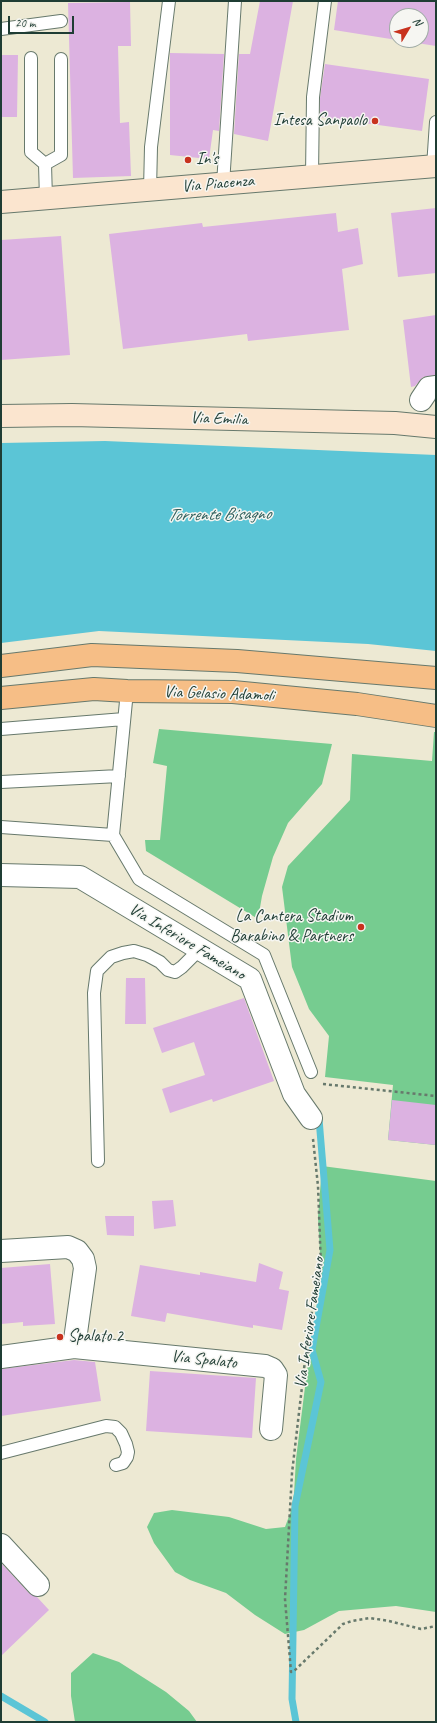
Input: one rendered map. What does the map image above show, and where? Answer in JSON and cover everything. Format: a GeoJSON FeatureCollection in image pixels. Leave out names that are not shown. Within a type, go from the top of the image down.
{"type":"FeatureCollection","features":[{"type":"Feature","properties":{"kind":"main road","name":"Via Piacenza"},"geometry":{"type":"LineString","coordinates":[[1,202],[434,166]]}},
{"type":"Feature","properties":{"kind":"main road","name":"Via Emilia"},"geometry":{"type":"LineString","coordinates":[[1,416],[79,415],[395,423],[436,427]]}},
{"type":"Feature","properties":{"kind":"main road","name":"Via Gelasio Adamoli"},"geometry":{"type":"LineString","coordinates":[[1,666],[92,655],[237,661],[436,678]]}},
{"type":"Feature","properties":{"kind":"main road","name":"Via Gelasio Adamoli"},"geometry":{"type":"LineString","coordinates":[[1,698],[94,689],[127,691],[233,692],[357,704],[436,716]]}},
{"type":"Feature","properties":{"kind":"street","name":"Via Inferiore Fameiano"},"geometry":{"type":"LineString","coordinates":[[1,875],[80,877],[250,979],[294,1094],[311,1118]]}},
{"type":"Feature","properties":{"kind":"street"},"geometry":{"type":"LineString","coordinates":[[1,1251],[68,1247],[77,1251],[83,1259],[85,1268],[74,1347]]}},
{"type":"Feature","properties":{"kind":"street","name":"Via Spalato"},"geometry":{"type":"LineString","coordinates":[[1,1357],[74,1347],[265,1366],[272,1369],[276,1375],[271,1429]]}},
{"type":"Feature","properties":{"kind":"street"},"geometry":{"type":"LineString","coordinates":[[1,1545],[38,1585]]}},
{"type":"Feature","properties":{"kind":"lane"},"geometry":{"type":"LineString","coordinates":[[150,190],[151,147],[169,1]]}},
{"type":"Feature","properties":{"kind":"lane"},"geometry":{"type":"LineString","coordinates":[[222,184],[235,1]]}},
{"type":"Feature","properties":{"kind":"lane"},"geometry":{"type":"LineString","coordinates":[[312,176],[313,97],[325,1]]}},
{"type":"Feature","properties":{"kind":"lane"},"geometry":{"type":"LineString","coordinates":[[1,29],[60,20]]}},
{"type":"Feature","properties":{"kind":"lane"},"geometry":{"type":"LineString","coordinates":[[31,58],[31,152],[45,164],[46,199]]}},
{"type":"Feature","properties":{"kind":"lane"},"geometry":{"type":"LineString","coordinates":[[45,164],[61,154],[61,59]]}},
{"type":"Feature","properties":{"kind":"lane"},"geometry":{"type":"LineString","coordinates":[[434,166],[436,122]]}},
{"type":"Feature","properties":{"kind":"lane"},"geometry":{"type":"LineString","coordinates":[[127,691],[113,835],[139,879],[264,955],[311,1072]]}},
{"type":"Feature","properties":{"kind":"lane"},"geometry":{"type":"LineString","coordinates":[[1,729],[124,719]]}},
{"type":"Feature","properties":{"kind":"lane"},"geometry":{"type":"LineString","coordinates":[[1,782],[119,776]]}},
{"type":"Feature","properties":{"kind":"lane"},"geometry":{"type":"LineString","coordinates":[[1,827],[113,835]]}},
{"type":"Feature","properties":{"kind":"lane"},"geometry":{"type":"LineString","coordinates":[[98,1161],[94,993],[97,971],[111,958],[123,953],[134,951],[147,955],[160,962],[168,970],[175,972],[200,949]]}},
{"type":"Feature","properties":{"kind":"lane"},"geometry":{"type":"LineString","coordinates":[[1,1453],[106,1426],[115,1427],[121,1433],[126,1444],[128,1452],[126,1457],[123,1463],[116,1465]]}},
{"type":"Feature","properties":{"kind":"path"},"geometry":{"type":"LineString","coordinates":[[311,1072],[314,1083],[436,1096]]}},
{"type":"Feature","properties":{"kind":"path","name":"Via Inferiore Fameiano"},"geometry":{"type":"LineString","coordinates":[[311,1118],[318,1186],[321,1268],[309,1326],[292,1473],[285,1599],[291,1672],[294,1671],[343,1624],[352,1621],[370,1618],[389,1620],[421,1629],[436,1626]]}},
{"type":"Feature","properties":{"kind":"green space"},"geometry":{"type":"Polygon","coordinates":[[[159,729],[332,744],[322,784],[288,823],[273,857],[262,896],[258,919],[146,851],[145,840],[160,840],[167,766],[153,763],[159,729]]]}},
{"type":"Feature","properties":{"kind":"green space","name":"La Cantera Stadium Barabino & Partners"},"geometry":{"type":"Polygon","coordinates":[[[434,732],[436,732],[436,1145],[388,1140],[393,1085],[325,1077],[329,1036],[309,1009],[292,967],[282,887],[288,866],[350,800],[352,754],[432,761],[434,732]]]}},
{"type":"Feature","properties":{"kind":"green space"},"geometry":{"type":"Polygon","coordinates":[[[322,1166],[436,1181],[436,1612],[396,1606],[339,1611],[304,1630],[285,1634],[255,1615],[226,1593],[190,1580],[175,1572],[154,1543],[147,1527],[154,1513],[172,1510],[229,1517],[266,1529],[285,1527],[291,1511],[294,1494],[296,1459],[321,1272],[318,1217],[322,1166]]]}},
{"type":"Feature","properties":{"kind":"green space"},"geometry":{"type":"Polygon","coordinates":[[[93,1653],[119,1662],[166,1692],[189,1711],[197,1722],[75,1722],[71,1696],[71,1673],[93,1653]]]}},
{"type":"Feature","properties":{"kind":"water","name":"Torrente Bisagno"},"geometry":{"type":"Polygon","coordinates":[[[105,441],[436,455],[436,651],[368,644],[99,631],[1,643],[1,443],[105,441]]]}},
{"type":"Feature","properties":{"kind":"building"},"geometry":{"type":"Polygon","coordinates":[[[260,1],[293,1],[268,141],[234,134],[239,54],[250,54],[260,1]]]}},
{"type":"Feature","properties":{"kind":"building"},"geometry":{"type":"Polygon","coordinates":[[[338,1],[436,1],[436,46],[429,45],[429,8],[389,8],[389,39],[334,30],[338,1]]]}},
{"type":"Feature","properties":{"kind":"building"},"geometry":{"type":"Polygon","coordinates":[[[130,2],[131,46],[118,46],[120,123],[129,122],[131,176],[73,178],[68,3],[130,2]]]}},
{"type":"Feature","properties":{"kind":"building"},"geometry":{"type":"Polygon","coordinates":[[[170,53],[224,54],[219,131],[213,130],[209,159],[170,155],[170,53]]]}},
{"type":"Feature","properties":{"kind":"building"},"geometry":{"type":"Polygon","coordinates":[[[1,55],[18,55],[17,117],[1,117],[1,55]]]}},
{"type":"Feature","properties":{"kind":"building"},"geometry":{"type":"Polygon","coordinates":[[[325,64],[429,79],[422,131],[320,117],[320,98],[325,64]]]}},
{"type":"Feature","properties":{"kind":"building"},"geometry":{"type":"Polygon","coordinates":[[[436,208],[436,273],[398,277],[391,213],[436,208]]]}},
{"type":"Feature","properties":{"kind":"building"},"geometry":{"type":"Polygon","coordinates":[[[336,213],[338,232],[358,228],[363,264],[342,269],[349,330],[248,341],[247,334],[123,349],[109,234],[202,223],[203,227],[336,213]]]}},
{"type":"Feature","properties":{"kind":"building"},"geometry":{"type":"Polygon","coordinates":[[[61,236],[70,355],[1,360],[1,240],[61,236]]]}},
{"type":"Feature","properties":{"kind":"building"},"geometry":{"type":"Polygon","coordinates":[[[436,315],[436,375],[423,377],[415,386],[411,387],[403,320],[436,315]]]}},
{"type":"Feature","properties":{"kind":"building"},"geometry":{"type":"Polygon","coordinates":[[[126,978],[145,978],[146,1024],[125,1024],[126,978]]]}},
{"type":"Feature","properties":{"kind":"building"},"geometry":{"type":"Polygon","coordinates":[[[244,998],[274,1081],[213,1102],[212,1099],[170,1113],[162,1089],[205,1075],[194,1042],[162,1053],[153,1028],[244,998]]]}},
{"type":"Feature","properties":{"kind":"building"},"geometry":{"type":"Polygon","coordinates":[[[392,1100],[436,1105],[436,1145],[388,1140],[392,1100]]]}},
{"type":"Feature","properties":{"kind":"building"},"geometry":{"type":"Polygon","coordinates":[[[173,1200],[176,1226],[154,1229],[152,1201],[173,1200]]]}},
{"type":"Feature","properties":{"kind":"building"},"geometry":{"type":"Polygon","coordinates":[[[105,1216],[134,1216],[134,1236],[107,1235],[105,1216]]]}},
{"type":"Feature","properties":{"kind":"building"},"geometry":{"type":"Polygon","coordinates":[[[259,1263],[283,1272],[279,1289],[289,1291],[282,1330],[253,1325],[253,1328],[167,1313],[165,1322],[131,1316],[140,1265],[200,1275],[200,1272],[256,1282],[259,1263]]]}},
{"type":"Feature","properties":{"kind":"building"},"geometry":{"type":"Polygon","coordinates":[[[50,1264],[55,1324],[23,1326],[23,1322],[1,1324],[1,1268],[50,1264]]]}},
{"type":"Feature","properties":{"kind":"building"},"geometry":{"type":"Polygon","coordinates":[[[74,1360],[95,1362],[101,1401],[1,1416],[1,1369],[74,1360]]]}},
{"type":"Feature","properties":{"kind":"building"},"geometry":{"type":"Polygon","coordinates":[[[150,1371],[256,1378],[252,1438],[146,1431],[150,1371]]]}},
{"type":"Feature","properties":{"kind":"building"},"geometry":{"type":"Polygon","coordinates":[[[1,1563],[29,1593],[37,1597],[49,1610],[1,1656],[1,1563]]]}},
{"type":"Feature","properties":{"kind":"waterway"},"geometry":{"type":"LineString","coordinates":[[296,1722],[292,1699],[295,1506],[321,1382],[312,1350],[330,1250],[319,1119]]}},
{"type":"Feature","properties":{"kind":"waterway"},"geometry":{"type":"LineString","coordinates":[[1,1696],[45,1722]]}},
{"type":"Feature","properties":{"kind":"place","name":"Intesa Sanpaolo"},"geometry":{"type":"Point","coordinates":[375,121]}},
{"type":"Feature","properties":{"kind":"place","name":"In's"},"geometry":{"type":"Point","coordinates":[188,160]}},
{"type":"Feature","properties":{"kind":"place","name":"La Cantera Stadium Barabino & Partners"},"geometry":{"type":"Point","coordinates":[361,927]}},
{"type":"Feature","properties":{"kind":"place","name":"Spalato 2"},"geometry":{"type":"Point","coordinates":[60,1337]}}]}
